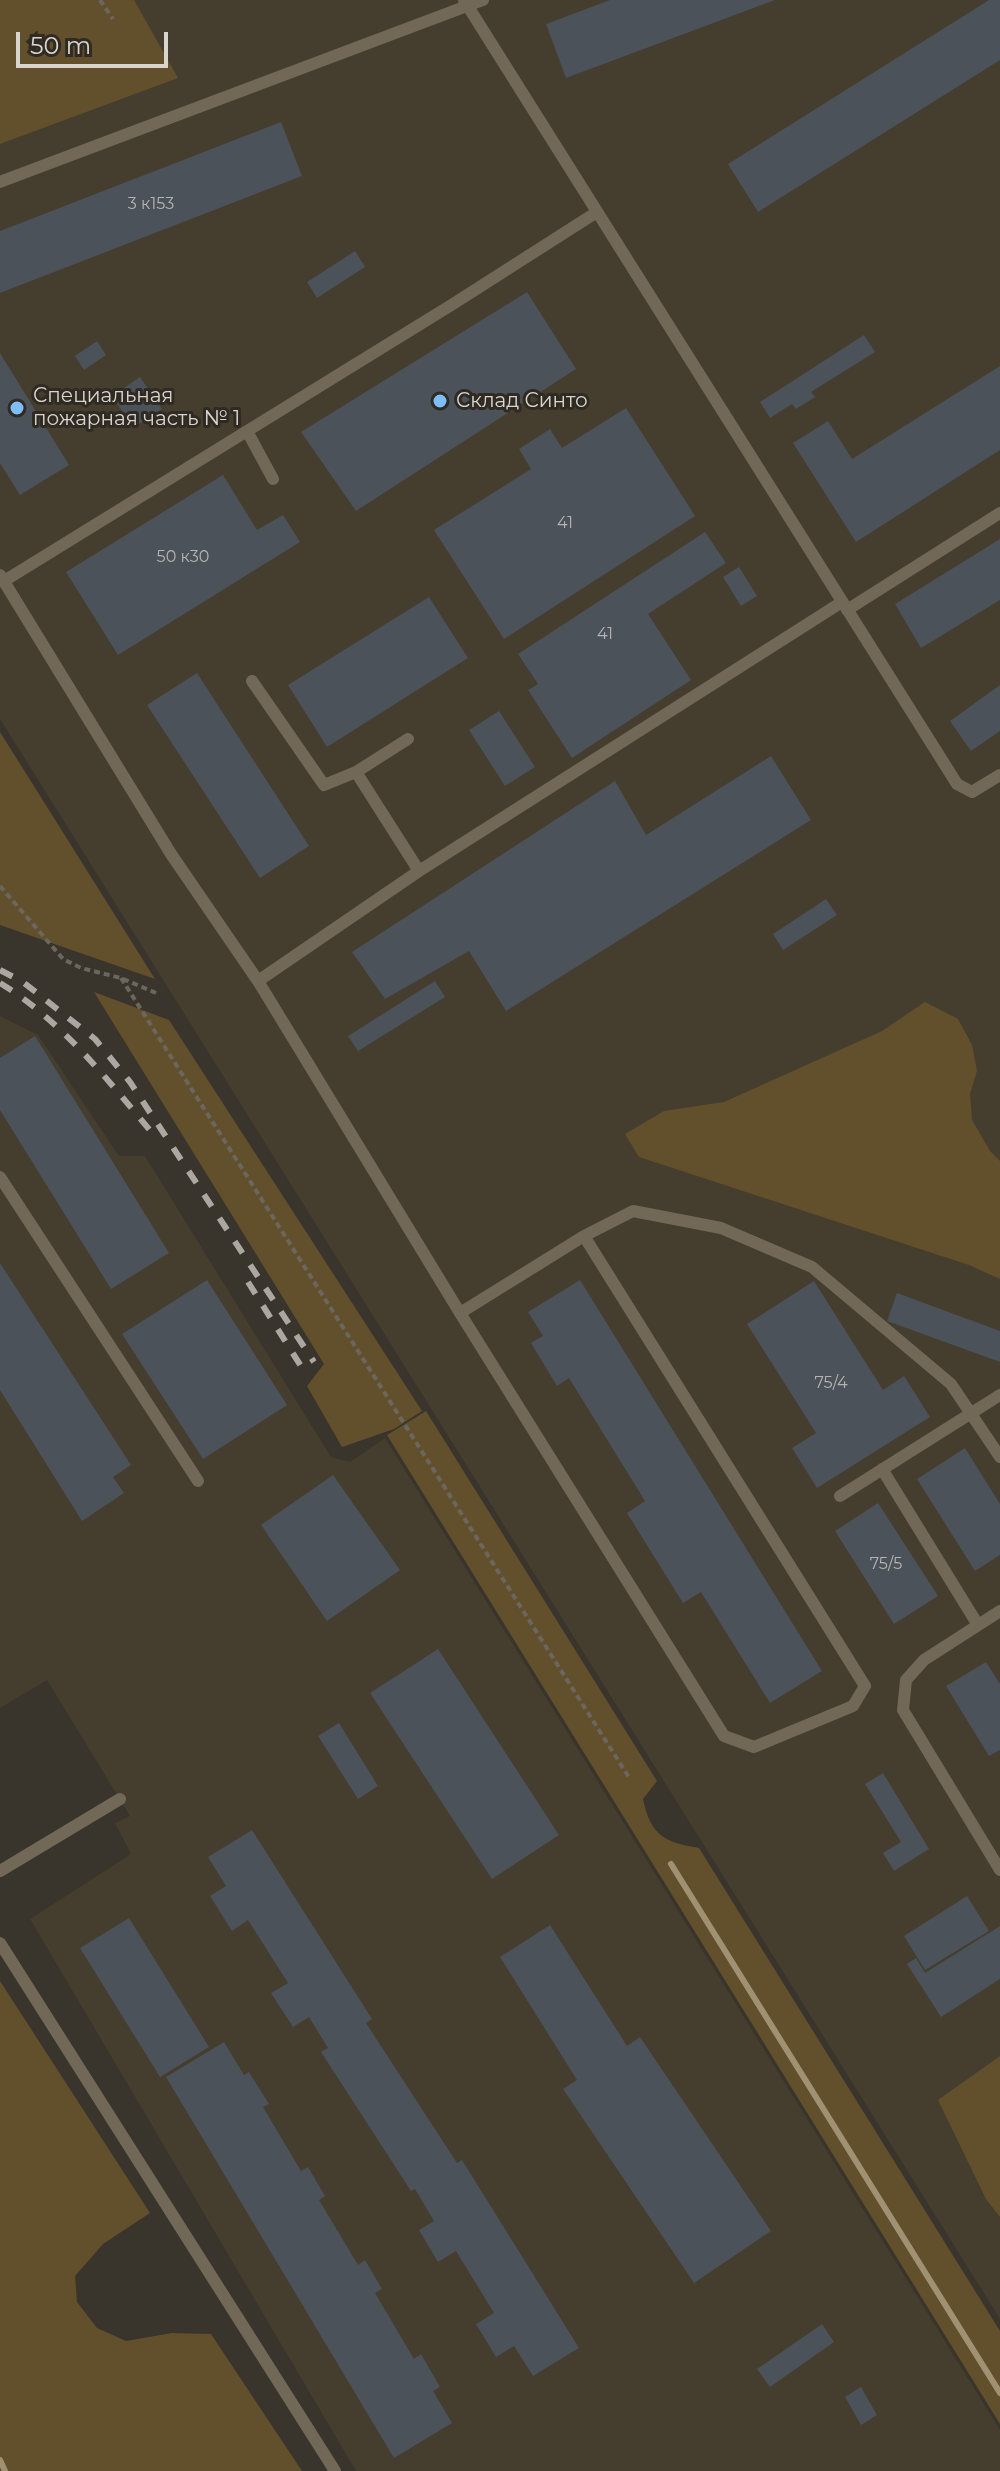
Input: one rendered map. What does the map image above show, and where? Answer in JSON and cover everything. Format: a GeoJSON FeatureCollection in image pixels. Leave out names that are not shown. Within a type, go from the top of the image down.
{"type":"FeatureCollection","features":[{"type":"Feature","properties":{"kind":"lane"},"geometry":{"type":"LineString","coordinates":[[0,182],[466,3],[483,0]]}},
{"type":"Feature","properties":{"kind":"lane"},"geometry":{"type":"LineString","coordinates":[[466,3],[957,784],[972,792],[1000,775]]}},
{"type":"Feature","properties":{"kind":"lane"},"geometry":{"type":"LineString","coordinates":[[584,1236],[865,1686],[853,1706],[754,1747],[724,1736],[460,1313],[258,981],[171,854],[2,578],[247,431],[597,212]]}},
{"type":"Feature","properties":{"kind":"lane"},"geometry":{"type":"LineString","coordinates":[[247,431],[273,479]]}},
{"type":"Feature","properties":{"kind":"lane"},"geometry":{"type":"LineString","coordinates":[[258,981],[419,871],[844,606],[1000,513]]}},
{"type":"Feature","properties":{"kind":"lane"},"geometry":{"type":"LineString","coordinates":[[252,681],[324,785],[356,772],[408,739]]}},
{"type":"Feature","properties":{"kind":"lane"},"geometry":{"type":"LineString","coordinates":[[356,772],[419,871]]}},
{"type":"Feature","properties":{"kind":"lane"},"geometry":{"type":"LineString","coordinates":[[0,1177],[198,1481]]}},
{"type":"Feature","properties":{"kind":"lane"},"geometry":{"type":"LineString","coordinates":[[460,1313],[584,1236],[633,1211],[721,1228],[812,1267],[951,1384],[1000,1457]]}},
{"type":"Feature","properties":{"kind":"lane"},"geometry":{"type":"LineString","coordinates":[[840,1496],[1000,1395]]}},
{"type":"Feature","properties":{"kind":"lane"},"geometry":{"type":"LineString","coordinates":[[882,1469],[978,1625]]}},
{"type":"Feature","properties":{"kind":"lane"},"geometry":{"type":"LineString","coordinates":[[1000,1611],[924,1660],[906,1680],[903,1710],[1000,1870]]}},
{"type":"Feature","properties":{"kind":"lane"},"geometry":{"type":"LineString","coordinates":[[0,1871],[120,1799]]}},
{"type":"Feature","properties":{"kind":"lane"},"geometry":{"type":"LineString","coordinates":[[0,1943],[335,2471]]}},
{"type":"Feature","properties":{"kind":"path"},"geometry":{"type":"LineString","coordinates":[[100,0],[113,19]]}},
{"type":"Feature","properties":{"kind":"path"},"geometry":{"type":"LineString","coordinates":[[0,886],[63,959],[156,993]]}},
{"type":"Feature","properties":{"kind":"path"},"geometry":{"type":"LineString","coordinates":[[121,978],[630,1779]]}},
{"type":"Feature","properties":{"kind":"shaded area"},"geometry":{"type":"Polygon","coordinates":[[[0,0],[1000,0],[1000,2319],[0,719],[0,0]]]}},
{"type":"Feature","properties":{"kind":"shaded area"},"geometry":{"type":"Polygon","coordinates":[[[0,0],[134,0],[178,78],[0,144],[0,0]]]}},
{"type":"Feature","properties":{"kind":"shaded area"},"geometry":{"type":"Polygon","coordinates":[[[0,732],[155,979],[0,925],[0,732]]]}},
{"type":"Feature","properties":{"kind":"shaded area"},"geometry":{"type":"Polygon","coordinates":[[[94,992],[169,1020],[422,1411],[394,1429],[342,1447],[307,1386],[324,1364],[94,992]]]}},
{"type":"Feature","properties":{"kind":"shaded area"},"geometry":{"type":"Polygon","coordinates":[[[925,1002],[958,1019],[972,1045],[977,1071],[970,1094],[972,1120],[990,1151],[1000,1161],[1000,1279],[969,1265],[639,1157],[625,1134],[664,1111],[724,1102],[882,1031],[925,1002]]]}},
{"type":"Feature","properties":{"kind":"shaded area"},"geometry":{"type":"Polygon","coordinates":[[[0,1016],[38,1035],[119,1156],[145,1156],[331,1457],[350,1462],[385,1438],[1000,2430],[1000,2471],[356,2471],[30,1919],[131,1854],[115,1823],[130,1816],[47,1680],[0,1708],[0,1016]]]}},
{"type":"Feature","properties":{"kind":"shaded area"},"geometry":{"type":"Polygon","coordinates":[[[426,1411],[657,1781],[643,1799],[650,1821],[668,1840],[699,1848],[1000,2331],[1000,2424],[387,1435],[426,1411]]]}},
{"type":"Feature","properties":{"kind":"shaded area"},"geometry":{"type":"Polygon","coordinates":[[[0,1981],[150,2213],[103,2244],[75,2276],[77,2302],[97,2328],[126,2341],[172,2333],[211,2334],[302,2471],[0,2471],[0,1981]]]}},
{"type":"Feature","properties":{"kind":"shaded area"},"geometry":{"type":"Polygon","coordinates":[[[1000,2056],[1000,2217],[986,2199],[938,2100],[1000,2056]]]}},
{"type":"Feature","properties":{"kind":"building"},"geometry":{"type":"Polygon","coordinates":[[[610,0],[775,0],[566,78],[546,24],[610,0]]]}},
{"type":"Feature","properties":{"kind":"building"},"geometry":{"type":"Polygon","coordinates":[[[989,0],[1000,0],[1000,60],[758,212],[728,164],[989,0]]]}},
{"type":"Feature","properties":{"kind":"building"},"geometry":{"type":"Polygon","coordinates":[[[281,122],[302,176],[0,293],[0,231],[281,122]]]}},
{"type":"Feature","properties":{"kind":"building"},"geometry":{"type":"Polygon","coordinates":[[[355,251],[365,267],[317,298],[307,282],[355,251]]]}},
{"type":"Feature","properties":{"kind":"building","name":"Склад Синто"},"geometry":{"type":"Polygon","coordinates":[[[527,292],[576,369],[356,511],[301,432],[527,292]]]}},
{"type":"Feature","properties":{"kind":"building"},"geometry":{"type":"Polygon","coordinates":[[[864,335],[875,352],[811,392],[815,397],[796,409],[792,404],[770,418],[760,402],[864,335]]]}},
{"type":"Feature","properties":{"kind":"building"},"geometry":{"type":"Polygon","coordinates":[[[97,341],[106,355],[84,370],[75,356],[97,341]]]}},
{"type":"Feature","properties":{"kind":"building","name":"Специальная пожарная часть № 1"},"geometry":{"type":"Polygon","coordinates":[[[0,353],[69,465],[20,495],[0,463],[0,353]]]}},
{"type":"Feature","properties":{"kind":"building"},"geometry":{"type":"Polygon","coordinates":[[[1000,366],[1000,450],[856,542],[793,443],[828,421],[852,459],[1000,366]]]}},
{"type":"Feature","properties":{"kind":"building"},"geometry":{"type":"Polygon","coordinates":[[[140,377],[162,409],[133,428],[112,396],[140,377]]]}},
{"type":"Feature","properties":{"kind":"building"},"geometry":{"type":"Polygon","coordinates":[[[626,408],[695,516],[504,639],[434,530],[531,469],[519,449],[550,429],[562,448],[626,408]]]}},
{"type":"Feature","properties":{"kind":"building"},"geometry":{"type":"Polygon","coordinates":[[[223,475],[257,530],[283,515],[300,542],[118,655],[66,572],[223,475]]]}},
{"type":"Feature","properties":{"kind":"building"},"geometry":{"type":"Polygon","coordinates":[[[705,532],[726,563],[648,614],[691,680],[572,758],[528,690],[538,684],[518,654],[705,532]]]}},
{"type":"Feature","properties":{"kind":"building"},"geometry":{"type":"Polygon","coordinates":[[[1000,539],[1000,600],[921,648],[895,604],[1000,539]]]}},
{"type":"Feature","properties":{"kind":"building"},"geometry":{"type":"Polygon","coordinates":[[[739,567],[757,596],[741,606],[723,577],[739,567]]]}},
{"type":"Feature","properties":{"kind":"building"},"geometry":{"type":"Polygon","coordinates":[[[429,597],[468,658],[327,747],[288,685],[429,597]]]}},
{"type":"Feature","properties":{"kind":"building"},"geometry":{"type":"Polygon","coordinates":[[[197,673],[309,846],[260,878],[147,705],[197,673]]]}},
{"type":"Feature","properties":{"kind":"building"},"geometry":{"type":"Polygon","coordinates":[[[1000,685],[1000,731],[971,751],[950,721],[1000,685]]]}},
{"type":"Feature","properties":{"kind":"building"},"geometry":{"type":"Polygon","coordinates":[[[499,711],[535,767],[505,786],[469,730],[499,711]]]}},
{"type":"Feature","properties":{"kind":"building"},"geometry":{"type":"Polygon","coordinates":[[[771,756],[811,820],[506,1011],[469,951],[385,999],[352,952],[615,781],[646,835],[771,756]]]}},
{"type":"Feature","properties":{"kind":"building"},"geometry":{"type":"Polygon","coordinates":[[[826,899],[837,915],[783,950],[773,934],[826,899]]]}},
{"type":"Feature","properties":{"kind":"building"},"geometry":{"type":"Polygon","coordinates":[[[435,981],[445,997],[358,1051],[348,1036],[435,981]]]}},
{"type":"Feature","properties":{"kind":"building"},"geometry":{"type":"Polygon","coordinates":[[[35,1036],[169,1253],[111,1289],[0,1110],[0,1058],[35,1036]]]}},
{"type":"Feature","properties":{"kind":"building"},"geometry":{"type":"Polygon","coordinates":[[[0,1263],[131,1465],[113,1477],[124,1493],[82,1521],[0,1390],[0,1263]]]}},
{"type":"Feature","properties":{"kind":"building"},"geometry":{"type":"Polygon","coordinates":[[[207,1280],[287,1405],[203,1459],[122,1334],[207,1280]]]}},
{"type":"Feature","properties":{"kind":"building"},"geometry":{"type":"Polygon","coordinates":[[[580,1280],[822,1671],[770,1703],[701,1592],[683,1603],[627,1513],[645,1501],[569,1378],[557,1386],[531,1343],[543,1336],[528,1312],[580,1280]]]}},
{"type":"Feature","properties":{"kind":"building"},"geometry":{"type":"Polygon","coordinates":[[[814,1281],[883,1390],[904,1376],[930,1417],[817,1488],[792,1448],[816,1433],[747,1324],[814,1281]]]}},
{"type":"Feature","properties":{"kind":"building"},"geometry":{"type":"Polygon","coordinates":[[[897,1293],[1000,1331],[1000,1362],[887,1321],[897,1293]]]}},
{"type":"Feature","properties":{"kind":"building"},"geometry":{"type":"Polygon","coordinates":[[[965,1448],[1000,1504],[1000,1555],[975,1571],[917,1479],[965,1448]]]}},
{"type":"Feature","properties":{"kind":"building"},"geometry":{"type":"Polygon","coordinates":[[[333,1475],[400,1570],[327,1621],[261,1525],[333,1475]]]}},
{"type":"Feature","properties":{"kind":"building"},"geometry":{"type":"Polygon","coordinates":[[[878,1503],[938,1596],[894,1624],[835,1531],[878,1503]]]}},
{"type":"Feature","properties":{"kind":"building"},"geometry":{"type":"Polygon","coordinates":[[[438,1649],[559,1835],[492,1879],[370,1693],[438,1649]]]}},
{"type":"Feature","properties":{"kind":"building"},"geometry":{"type":"Polygon","coordinates":[[[986,1662],[1000,1684],[1000,1750],[989,1756],[946,1686],[986,1662]]]}},
{"type":"Feature","properties":{"kind":"building"},"geometry":{"type":"Polygon","coordinates":[[[339,1723],[378,1786],[358,1799],[318,1736],[339,1723]]]}},
{"type":"Feature","properties":{"kind":"building"},"geometry":{"type":"Polygon","coordinates":[[[883,1773],[929,1849],[894,1871],[883,1853],[901,1842],[865,1784],[883,1773]]]}},
{"type":"Feature","properties":{"kind":"building"},"geometry":{"type":"Polygon","coordinates":[[[252,1830],[372,2019],[366,2023],[457,2163],[462,2160],[579,2348],[533,2376],[514,2346],[496,2357],[476,2324],[494,2313],[456,2251],[438,2262],[419,2230],[434,2221],[415,2189],[411,2191],[321,2052],[328,2048],[309,2017],[293,2027],[271,1993],[288,1983],[248,1920],[232,1931],[210,1896],[226,1886],[208,1857],[252,1830]]]}},
{"type":"Feature","properties":{"kind":"building"},"geometry":{"type":"Polygon","coordinates":[[[967,1896],[989,1931],[925,1970],[904,1936],[967,1896]]]}},
{"type":"Feature","properties":{"kind":"building"},"geometry":{"type":"Polygon","coordinates":[[[129,1918],[209,2047],[160,2077],[80,1948],[129,1918]]]}},
{"type":"Feature","properties":{"kind":"building"},"geometry":{"type":"Polygon","coordinates":[[[550,1925],[627,2046],[640,2037],[771,2231],[694,2283],[563,2089],[577,2080],[500,1957],[550,1925]]]}},
{"type":"Feature","properties":{"kind":"building"},"geometry":{"type":"Polygon","coordinates":[[[1000,1926],[1000,1979],[941,2017],[907,1964],[916,1958],[925,1973],[1000,1926]]]}},
{"type":"Feature","properties":{"kind":"building"},"geometry":{"type":"Polygon","coordinates":[[[224,2042],[244,2075],[249,2072],[269,2104],[263,2107],[301,2171],[308,2167],[325,2196],[319,2200],[358,2265],[365,2260],[382,2289],[375,2293],[414,2359],[421,2354],[440,2387],[433,2391],[452,2423],[394,2458],[166,2077],[224,2042]]]}},
{"type":"Feature","properties":{"kind":"building"},"geometry":{"type":"Polygon","coordinates":[[[822,2324],[834,2342],[770,2387],[757,2369],[822,2324]]]}},
{"type":"Feature","properties":{"kind":"building"},"geometry":{"type":"Polygon","coordinates":[[[861,2387],[877,2415],[861,2425],[845,2397],[861,2387]]]}},
{"type":"Feature","properties":{"kind":"waterway"},"geometry":{"type":"LineString","coordinates":[[671,1864],[1000,2393]]}},
{"type":"Feature","properties":{"kind":"waterway"},"geometry":{"type":"LineString","coordinates":[[0,2460],[5,2471]]}},
{"type":"Feature","properties":{"kind":"railway"},"geometry":{"type":"LineString","coordinates":[[0,970],[23,982],[95,1039],[130,1082],[314,1362]]}},
{"type":"Feature","properties":{"kind":"railway"},"geometry":{"type":"LineString","coordinates":[[0,983],[64,1033],[153,1134]]}},
{"type":"Feature","properties":{"kind":"railway"},"geometry":{"type":"LineString","coordinates":[[248,1282],[304,1371]]}},
{"type":"Feature","properties":{"kind":"place","name":"Склад Синто"},"geometry":{"type":"Point","coordinates":[440,401]}},
{"type":"Feature","properties":{"kind":"place","name":"Специальная пожарная часть № 1"},"geometry":{"type":"Point","coordinates":[17,408]}}]}
